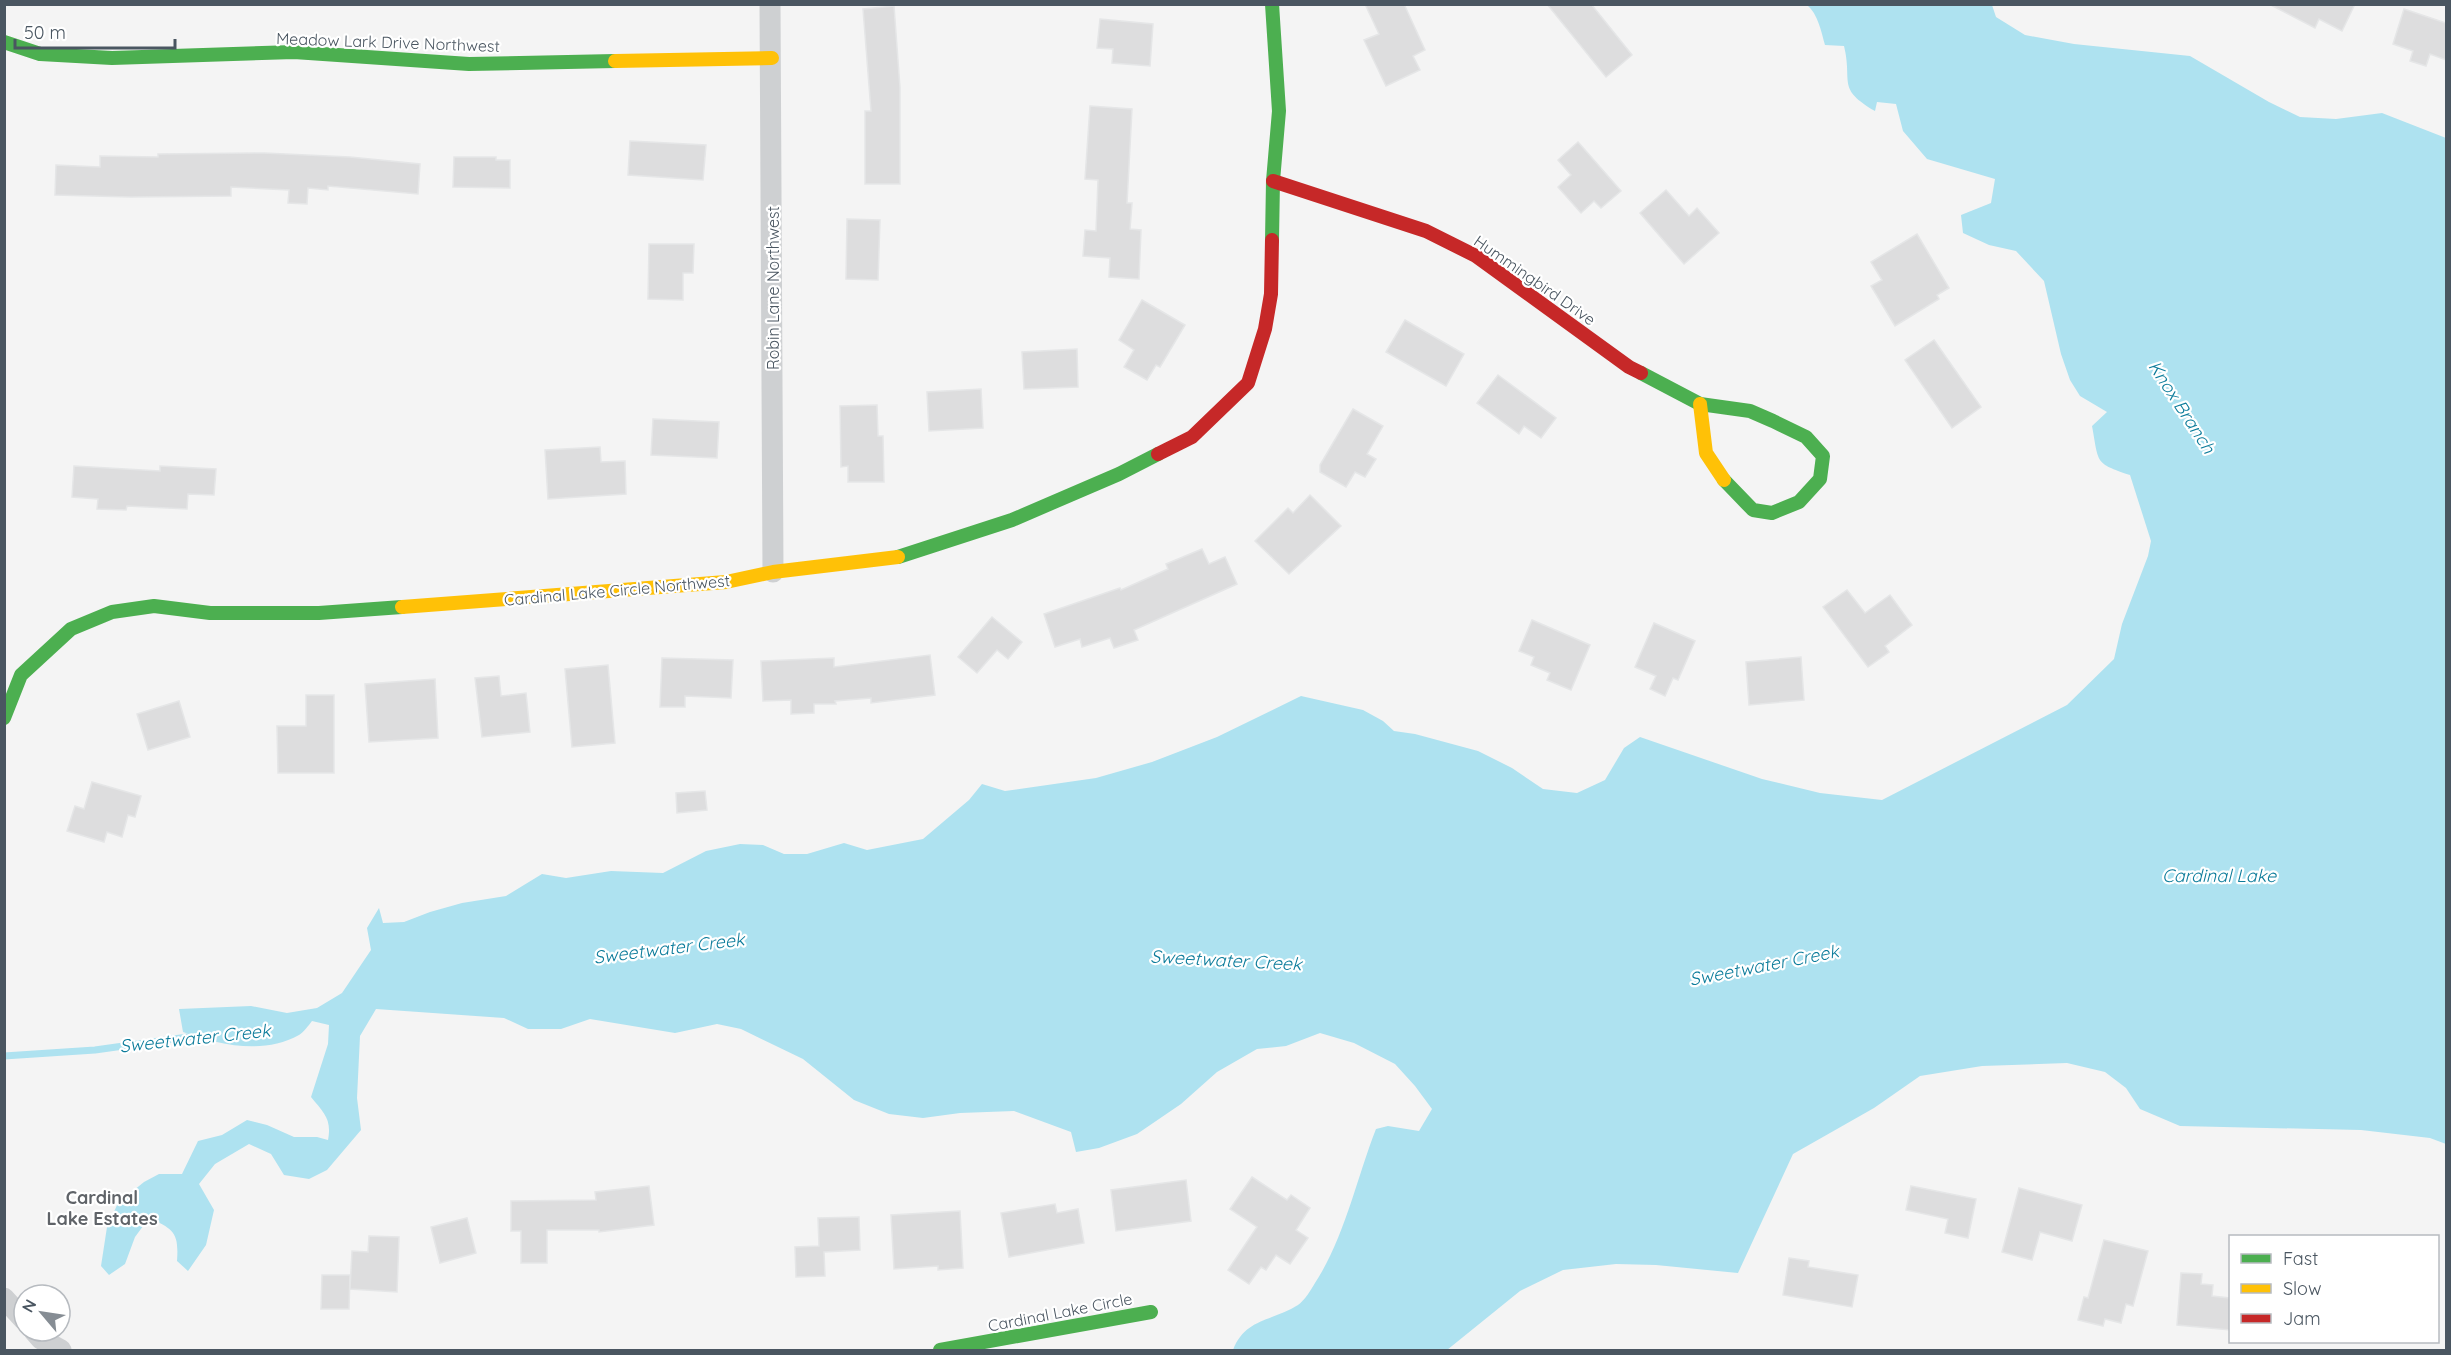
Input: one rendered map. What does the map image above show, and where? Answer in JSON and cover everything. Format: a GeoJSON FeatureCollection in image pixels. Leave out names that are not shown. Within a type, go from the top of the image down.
{"type":"FeatureCollection","features":[{"type":"Feature","properties":{"kind":"street","name":"Robin Lane Northwest"},"geometry":{"type":"LineString","coordinates":[[770,4],[773,572]]}},
{"type":"Feature","properties":{"kind":"street","name":"Cardinal Lake Circle Northwest"},"geometry":{"type":"LineString","coordinates":[[4,718],[21,675],[71,629],[112,612],[154,606],[210,613],[319,613],[726,582],[773,572],[892,559],[1012,520],[1119,474],[1192,437],[1248,383],[1265,329],[1271,294],[1273,181],[1279,111],[1272,4]]}},
{"type":"Feature","properties":{"kind":"street","name":"Meadow Lark Drive Northwest"},"geometry":{"type":"LineString","coordinates":[[4,42],[40,54],[112,58],[294,52],[469,64],[772,58]]}},
{"type":"Feature","properties":{"kind":"street","name":"Hummingbird Drive"},"geometry":{"type":"LineString","coordinates":[[1273,181],[1426,231],[1476,256],[1629,367],[1700,404],[1750,411],[1806,437],[1823,456],[1820,479],[1799,502],[1772,513],[1753,510],[1724,481],[1706,453],[1700,404]]}},
{"type":"Feature","properties":{"kind":"street","name":"Cardinal Lake Circle"},"geometry":{"type":"LineString","coordinates":[[976,1348],[1151,1312]]}},
{"type":"Feature","properties":{"kind":"street"},"geometry":{"type":"LineString","coordinates":[[940,1350],[976,1348]]}},
{"type":"Feature","properties":{"kind":"water","name":"Cardinal Lake"},"geometry":{"type":"Polygon","coordinates":[[[1807,5],[1992,5],[1996,17],[2025,35],[2074,44],[2190,56],[2269,102],[2300,117],[2336,119],[2382,113],[2446,138],[2446,1144],[2430,1138],[2361,1130],[2180,1126],[2140,1109],[2126,1088],[2105,1072],[2067,1063],[1982,1066],[1920,1076],[1874,1108],[1793,1154],[1738,1273],[1656,1265],[1616,1264],[1563,1270],[1520,1291],[1447,1350],[1233,1350],[1238,1340],[1252,1326],[1298,1305],[1312,1289],[1342,1228],[1376,1129],[1388,1126],[1419,1131],[1432,1109],[1395,1064],[1354,1043],[1320,1033],[1286,1046],[1257,1049],[1217,1072],[1181,1104],[1137,1134],[1099,1148],[1076,1152],[1071,1132],[1014,1111],[960,1113],[923,1118],[889,1114],[854,1100],[803,1059],[741,1029],[717,1024],[675,1033],[590,1019],[561,1029],[528,1029],[504,1018],[376,1009],[360,1036],[357,1098],[361,1130],[327,1170],[309,1179],[284,1175],[271,1154],[249,1144],[215,1164],[199,1184],[214,1210],[206,1245],[188,1271],[177,1261],[177,1244],[173,1233],[164,1225],[149,1218],[135,1237],[125,1264],[109,1275],[101,1266],[107,1227],[118,1203],[144,1182],[159,1174],[182,1174],[198,1141],[222,1135],[247,1120],[267,1125],[294,1137],[317,1137],[328,1140],[328,1121],[311,1097],[328,1044],[329,1025],[312,1021],[301,1034],[285,1041],[271,1045],[241,1046],[211,1041],[183,1032],[179,1009],[251,1006],[287,1013],[317,1008],[342,993],[371,950],[367,928],[379,908],[383,923],[404,922],[462,903],[506,896],[542,874],[566,878],[611,871],[663,873],[706,851],[740,844],[763,845],[784,854],[807,854],[844,843],[867,850],[923,839],[969,800],[982,784],[1005,791],[1096,778],[1152,762],[1217,737],[1301,696],[1363,710],[1383,721],[1394,731],[1415,734],[1478,751],[1512,768],[1543,789],[1577,793],[1605,780],[1624,748],[1640,737],[1762,779],[1820,793],[1882,800],[2067,705],[2114,659],[2122,624],[2148,556],[2151,541],[2130,475],[2104,464],[2098,455],[2092,426],[2107,412],[2080,396],[2070,380],[2061,354],[2044,281],[2016,251],[1989,245],[1963,233],[1961,215],[1991,203],[1995,179],[1927,159],[1903,131],[1896,104],[1877,102],[1875,111],[1855,96],[1848,84],[1844,46],[1825,45],[1816,18],[1807,5]]]}},
{"type":"Feature","properties":{"kind":"building"},"geometry":{"type":"Polygon","coordinates":[[[1365,4],[1404,4],[1425,50],[1413,56],[1420,70],[1386,86],[1364,40],[1379,34],[1365,4]]]}},
{"type":"Feature","properties":{"kind":"building"},"geometry":{"type":"Polygon","coordinates":[[[1547,4],[1591,4],[1632,55],[1606,77],[1547,4]]]}},
{"type":"Feature","properties":{"kind":"building"},"geometry":{"type":"Polygon","coordinates":[[[2269,4],[2355,4],[2342,31],[2319,19],[2315,28],[2269,4]]]}},
{"type":"Feature","properties":{"kind":"building"},"geometry":{"type":"Polygon","coordinates":[[[894,6],[900,88],[900,184],[865,184],[865,111],[871,111],[863,9],[894,6]]]}},
{"type":"Feature","properties":{"kind":"building"},"geometry":{"type":"Polygon","coordinates":[[[2404,9],[2446,23],[2446,60],[2430,54],[2426,66],[2410,61],[2413,51],[2393,44],[2404,9]]]}},
{"type":"Feature","properties":{"kind":"building"},"geometry":{"type":"Polygon","coordinates":[[[1100,19],[1153,24],[1150,66],[1112,63],[1113,49],[1097,48],[1100,19]]]}},
{"type":"Feature","properties":{"kind":"building"},"geometry":{"type":"Polygon","coordinates":[[[1090,106],[1132,109],[1127,203],[1132,203],[1130,229],[1141,230],[1139,279],[1109,277],[1110,258],[1083,256],[1085,230],[1096,231],[1098,180],[1085,179],[1090,106]]]}},
{"type":"Feature","properties":{"kind":"building"},"geometry":{"type":"Polygon","coordinates":[[[630,141],[706,145],[703,180],[628,175],[630,141]]]}},
{"type":"Feature","properties":{"kind":"building"},"geometry":{"type":"Polygon","coordinates":[[[1578,142],[1621,191],[1601,208],[1594,201],[1581,213],[1558,187],[1571,175],[1558,160],[1578,142]]]}},
{"type":"Feature","properties":{"kind":"building"},"geometry":{"type":"Polygon","coordinates":[[[264,153],[350,157],[420,164],[418,194],[328,186],[328,190],[308,188],[307,204],[288,203],[289,190],[231,187],[231,196],[55,195],[56,165],[100,167],[100,156],[158,157],[158,154],[264,153]]]}},
{"type":"Feature","properties":{"kind":"building"},"geometry":{"type":"Polygon","coordinates":[[[454,157],[496,157],[496,160],[510,160],[510,188],[453,187],[454,157]]]}},
{"type":"Feature","properties":{"kind":"building"},"geometry":{"type":"Polygon","coordinates":[[[1666,190],[1689,216],[1697,208],[1719,233],[1684,264],[1640,213],[1666,190]]]}},
{"type":"Feature","properties":{"kind":"building"},"geometry":{"type":"Polygon","coordinates":[[[847,219],[880,220],[878,280],[846,279],[847,219]]]}},
{"type":"Feature","properties":{"kind":"building"},"geometry":{"type":"Polygon","coordinates":[[[1917,234],[1949,288],[1937,295],[1939,299],[1895,326],[1871,286],[1882,280],[1871,262],[1917,234]]]}},
{"type":"Feature","properties":{"kind":"building"},"geometry":{"type":"Polygon","coordinates":[[[649,244],[694,244],[693,273],[683,273],[683,300],[648,299],[649,244]]]}},
{"type":"Feature","properties":{"kind":"building"},"geometry":{"type":"Polygon","coordinates":[[[1142,300],[1185,325],[1160,367],[1156,365],[1147,380],[1124,367],[1134,350],[1119,340],[1142,300]]]}},
{"type":"Feature","properties":{"kind":"building"},"geometry":{"type":"Polygon","coordinates":[[[1405,320],[1464,354],[1446,386],[1386,352],[1405,320]]]}},
{"type":"Feature","properties":{"kind":"building"},"geometry":{"type":"Polygon","coordinates":[[[1934,340],[1981,407],[1952,428],[1905,360],[1934,340]]]}},
{"type":"Feature","properties":{"kind":"building"},"geometry":{"type":"Polygon","coordinates":[[[1077,349],[1078,387],[1024,389],[1022,352],[1077,349]]]}},
{"type":"Feature","properties":{"kind":"building"},"geometry":{"type":"Polygon","coordinates":[[[1498,375],[1556,418],[1541,438],[1524,426],[1519,434],[1477,403],[1498,375]]]}},
{"type":"Feature","properties":{"kind":"building"},"geometry":{"type":"Polygon","coordinates":[[[981,389],[983,428],[929,431],[927,392],[981,389]]]}},
{"type":"Feature","properties":{"kind":"building"},"geometry":{"type":"Polygon","coordinates":[[[877,405],[878,436],[883,436],[884,482],[848,482],[848,466],[841,467],[840,406],[877,405]]]}},
{"type":"Feature","properties":{"kind":"building"},"geometry":{"type":"Polygon","coordinates":[[[1353,409],[1383,426],[1367,454],[1376,459],[1365,477],[1355,472],[1346,487],[1320,472],[1320,465],[1353,409]]]}},
{"type":"Feature","properties":{"kind":"building"},"geometry":{"type":"Polygon","coordinates":[[[653,419],[719,422],[717,458],[651,455],[653,419]]]}},
{"type":"Feature","properties":{"kind":"building"},"geometry":{"type":"Polygon","coordinates":[[[600,447],[601,462],[625,461],[626,494],[548,499],[545,450],[600,447]]]}},
{"type":"Feature","properties":{"kind":"building"},"geometry":{"type":"Polygon","coordinates":[[[74,466],[160,471],[160,466],[216,469],[214,495],[188,494],[187,509],[127,506],[126,510],[97,509],[98,499],[72,497],[74,466]]]}},
{"type":"Feature","properties":{"kind":"building"},"geometry":{"type":"Polygon","coordinates":[[[1310,495],[1341,526],[1289,574],[1255,541],[1288,508],[1293,513],[1310,495]]]}},
{"type":"Feature","properties":{"kind":"building"},"geometry":{"type":"Polygon","coordinates":[[[1202,549],[1209,564],[1225,557],[1237,584],[1134,630],[1138,640],[1114,648],[1110,638],[1082,647],[1080,639],[1055,647],[1044,614],[1120,588],[1121,590],[1168,569],[1166,564],[1202,549]]]}},
{"type":"Feature","properties":{"kind":"building"},"geometry":{"type":"Polygon","coordinates":[[[1847,590],[1865,613],[1890,595],[1912,625],[1885,646],[1889,652],[1868,667],[1823,607],[1847,590]]]}},
{"type":"Feature","properties":{"kind":"building"},"geometry":{"type":"Polygon","coordinates":[[[992,617],[1022,642],[1008,659],[997,650],[977,673],[958,657],[992,617]]]}},
{"type":"Feature","properties":{"kind":"building"},"geometry":{"type":"Polygon","coordinates":[[[1532,620],[1590,645],[1571,690],[1547,680],[1550,673],[1531,665],[1534,657],[1519,651],[1532,620]]]}},
{"type":"Feature","properties":{"kind":"building"},"geometry":{"type":"Polygon","coordinates":[[[1654,623],[1695,641],[1678,680],[1673,678],[1665,696],[1650,689],[1656,676],[1635,667],[1654,623]]]}},
{"type":"Feature","properties":{"kind":"building"},"geometry":{"type":"Polygon","coordinates":[[[930,655],[935,695],[871,703],[871,698],[835,701],[836,704],[814,704],[814,713],[791,714],[791,700],[763,701],[761,661],[834,658],[834,667],[930,655]]]}},
{"type":"Feature","properties":{"kind":"building"},"geometry":{"type":"Polygon","coordinates":[[[1801,657],[1804,700],[1749,705],[1746,662],[1801,657]]]}},
{"type":"Feature","properties":{"kind":"building"},"geometry":{"type":"Polygon","coordinates":[[[662,658],[733,660],[731,698],[685,696],[685,707],[660,707],[662,658]]]}},
{"type":"Feature","properties":{"kind":"building"},"geometry":{"type":"Polygon","coordinates":[[[608,665],[615,743],[572,747],[565,669],[608,665]]]}},
{"type":"Feature","properties":{"kind":"building"},"geometry":{"type":"Polygon","coordinates":[[[499,676],[501,696],[526,693],[530,732],[482,737],[475,678],[499,676]]]}},
{"type":"Feature","properties":{"kind":"building"},"geometry":{"type":"Polygon","coordinates":[[[435,679],[438,738],[369,742],[365,684],[435,679]]]}},
{"type":"Feature","properties":{"kind":"building"},"geometry":{"type":"Polygon","coordinates":[[[306,695],[334,695],[334,773],[278,773],[277,726],[306,726],[306,695]]]}},
{"type":"Feature","properties":{"kind":"building"},"geometry":{"type":"Polygon","coordinates":[[[179,701],[190,737],[148,750],[137,714],[179,701]]]}},
{"type":"Feature","properties":{"kind":"building"},"geometry":{"type":"Polygon","coordinates":[[[92,782],[141,796],[135,817],[128,815],[122,837],[107,832],[104,842],[67,831],[75,806],[84,809],[92,782]]]}},
{"type":"Feature","properties":{"kind":"building"},"geometry":{"type":"Polygon","coordinates":[[[705,791],[707,810],[677,813],[676,793],[705,791]]]}},
{"type":"Feature","properties":{"kind":"building"},"geometry":{"type":"Polygon","coordinates":[[[1252,1177],[1287,1200],[1291,1195],[1310,1208],[1296,1230],[1308,1238],[1290,1264],[1276,1255],[1266,1270],[1261,1267],[1249,1284],[1228,1270],[1257,1227],[1230,1209],[1252,1177]]]}},
{"type":"Feature","properties":{"kind":"building"},"geometry":{"type":"Polygon","coordinates":[[[1186,1180],[1191,1221],[1116,1231],[1111,1190],[1186,1180]]]}},
{"type":"Feature","properties":{"kind":"building"},"geometry":{"type":"Polygon","coordinates":[[[649,1186],[654,1225],[599,1232],[599,1230],[547,1230],[547,1263],[521,1263],[521,1231],[511,1231],[511,1201],[596,1200],[595,1192],[649,1186]]]}},
{"type":"Feature","properties":{"kind":"building"},"geometry":{"type":"Polygon","coordinates":[[[1911,1186],[1976,1199],[1968,1238],[1945,1233],[1948,1219],[1906,1210],[1911,1186]]]}},
{"type":"Feature","properties":{"kind":"building"},"geometry":{"type":"Polygon","coordinates":[[[2019,1188],[2082,1205],[2072,1241],[2040,1232],[2032,1260],[2002,1252],[2019,1188]]]}},
{"type":"Feature","properties":{"kind":"building"},"geometry":{"type":"Polygon","coordinates":[[[1055,1204],[1057,1213],[1078,1209],[1084,1243],[1009,1257],[1001,1213],[1055,1204]]]}},
{"type":"Feature","properties":{"kind":"building"},"geometry":{"type":"Polygon","coordinates":[[[960,1211],[963,1268],[938,1270],[938,1266],[894,1269],[891,1215],[960,1211]]]}},
{"type":"Feature","properties":{"kind":"building"},"geometry":{"type":"Polygon","coordinates":[[[859,1217],[860,1250],[824,1252],[825,1276],[796,1277],[795,1247],[819,1246],[818,1218],[859,1217]]]}},
{"type":"Feature","properties":{"kind":"building"},"geometry":{"type":"Polygon","coordinates":[[[467,1218],[476,1253],[440,1263],[431,1227],[467,1218]]]}},
{"type":"Feature","properties":{"kind":"building"},"geometry":{"type":"Polygon","coordinates":[[[369,1236],[399,1237],[397,1292],[350,1289],[352,1251],[368,1252],[369,1236]]]}},
{"type":"Feature","properties":{"kind":"building"},"geometry":{"type":"Polygon","coordinates":[[[2104,1240],[2148,1251],[2133,1306],[2126,1304],[2121,1323],[2105,1319],[2103,1326],[2078,1320],[2084,1297],[2088,1298],[2104,1240]]]}},
{"type":"Feature","properties":{"kind":"building"},"geometry":{"type":"Polygon","coordinates":[[[1789,1258],[1809,1261],[1808,1267],[1858,1275],[1852,1307],[1783,1295],[1789,1258]]]}},
{"type":"Feature","properties":{"kind":"building"},"geometry":{"type":"Polygon","coordinates":[[[2181,1273],[2202,1274],[2201,1284],[2213,1285],[2212,1296],[2229,1298],[2229,1330],[2177,1325],[2181,1273]]]}},
{"type":"Feature","properties":{"kind":"building"},"geometry":{"type":"Polygon","coordinates":[[[322,1275],[350,1275],[349,1309],[321,1309],[322,1275]]]}},
{"type":"Feature","properties":{"kind":"waterway","name":"Sweetwater Creek"},"geometry":{"type":"LineString","coordinates":[[4,1056],[95,1050],[202,1035]]}},
{"type":"Feature","properties":{"kind":"traffic: fast"},"geometry":{"type":"LineString","coordinates":[[1272,4],[1279,111],[1273,181],[1272,240]]}},
{"type":"Feature","properties":{"kind":"traffic: fast"},"geometry":{"type":"LineString","coordinates":[[4,42],[40,54],[112,58],[294,52],[469,64],[615,61]]}},
{"type":"Feature","properties":{"kind":"traffic: fast"},"geometry":{"type":"LineString","coordinates":[[1641,373],[1700,404],[1750,411],[1773,421],[1806,437],[1823,456],[1820,479],[1799,502],[1772,513],[1753,510],[1724,480]]}},
{"type":"Feature","properties":{"kind":"traffic: fast"},"geometry":{"type":"LineString","coordinates":[[898,557],[1012,520],[1119,474],[1158,454]]}},
{"type":"Feature","properties":{"kind":"traffic: fast"},"geometry":{"type":"LineString","coordinates":[[4,718],[21,675],[71,629],[112,612],[154,606],[210,613],[319,613],[402,607]]}},
{"type":"Feature","properties":{"kind":"traffic: fast"},"geometry":{"type":"LineString","coordinates":[[940,1350],[1151,1312]]}},
{"type":"Feature","properties":{"kind":"traffic: slow"},"geometry":{"type":"LineString","coordinates":[[615,61],[772,58]]}},
{"type":"Feature","properties":{"kind":"traffic: slow"},"geometry":{"type":"LineString","coordinates":[[1700,404],[1706,453],[1724,480]]}},
{"type":"Feature","properties":{"kind":"traffic: slow"},"geometry":{"type":"LineString","coordinates":[[402,607],[726,582],[773,572],[898,557]]}},
{"type":"Feature","properties":{"kind":"traffic: jam"},"geometry":{"type":"LineString","coordinates":[[1273,181],[1426,231],[1476,256],[1629,367],[1641,373]]}},
{"type":"Feature","properties":{"kind":"traffic: jam"},"geometry":{"type":"LineString","coordinates":[[1158,454],[1192,437],[1248,383],[1265,329],[1271,294],[1272,240]]}},
{"type":"Feature","properties":{"kind":"district","name":"Cardinal Lake Estates"},"geometry":{"type":"Point","coordinates":[102,1207]}},
{"type":"Feature","properties":{"kind":"water label","name":"Knox Branch"},"geometry":{"type":"Point","coordinates":[2182,407]}}]}
